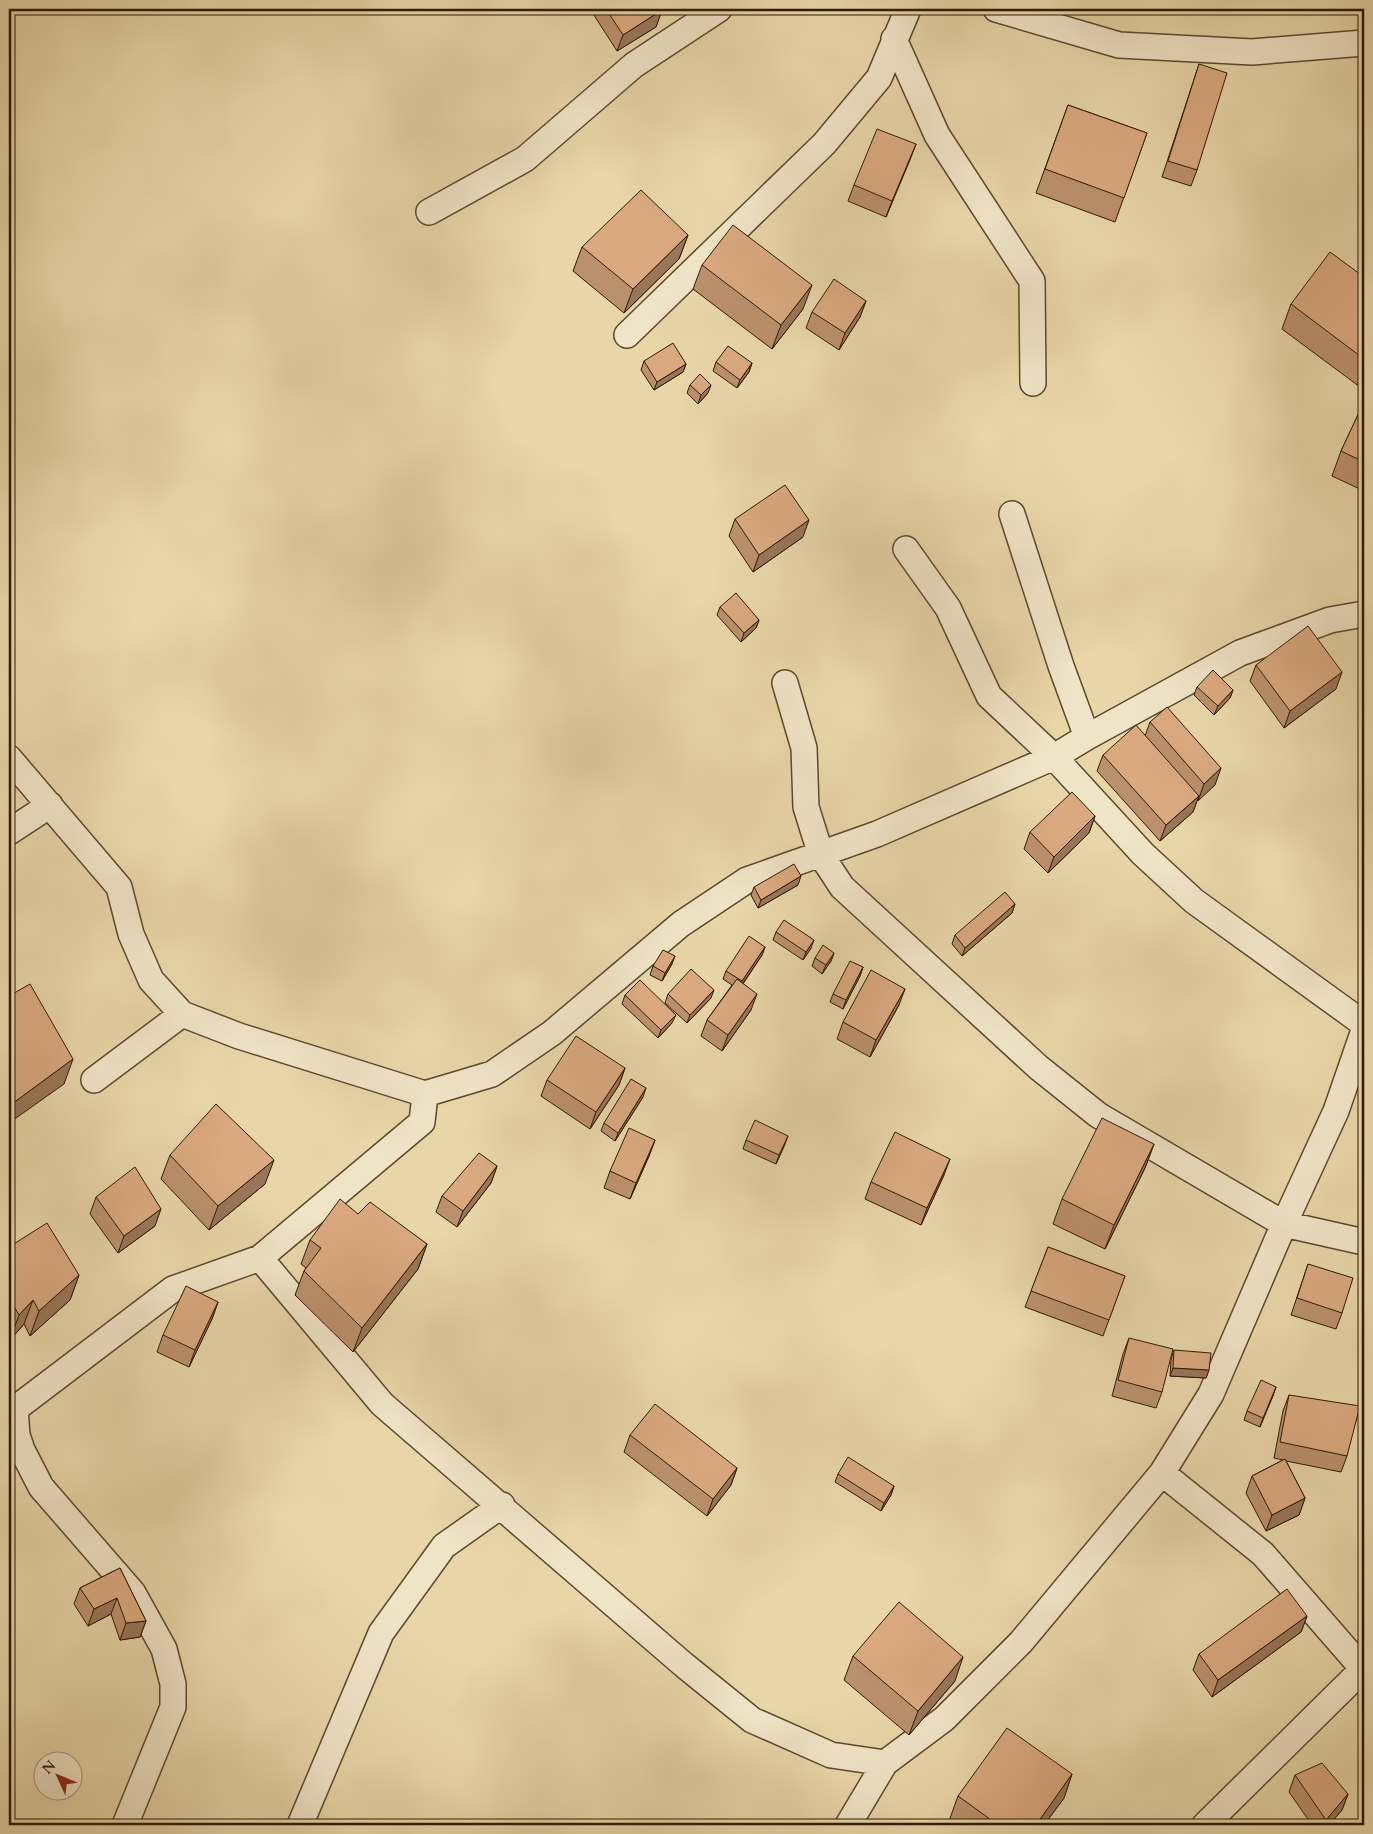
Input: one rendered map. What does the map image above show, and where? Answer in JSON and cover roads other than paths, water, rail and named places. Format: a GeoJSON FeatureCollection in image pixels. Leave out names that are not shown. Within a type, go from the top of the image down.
{"type":"FeatureCollection","features":[{"type":"Feature","properties":{"kind":"street"},"geometry":{"type":"LineString","coordinates":[[429,212],[525,159],[634,65],[719,9]]}},
{"type":"Feature","properties":{"kind":"street"},"geometry":{"type":"LineString","coordinates":[[627,335],[824,144],[879,78],[908,9]]}},
{"type":"Feature","properties":{"kind":"street"},"geometry":{"type":"LineString","coordinates":[[996,9],[1119,45],[1252,52],[1364,43]]}},
{"type":"Feature","properties":{"kind":"street"},"geometry":{"type":"LineString","coordinates":[[894,39],[937,135],[1032,281],[1033,383]]}},
{"type":"Feature","properties":{"kind":"street"},"geometry":{"type":"LineString","coordinates":[[1012,514],[1061,666],[1087,737]]}},
{"type":"Feature","properties":{"kind":"street"},"geometry":{"type":"LineString","coordinates":[[906,549],[948,608],[989,696],[1054,757],[1143,854],[1194,901],[1364,1024]]}},
{"type":"Feature","properties":{"kind":"street"},"geometry":{"type":"LineString","coordinates":[[9,758],[119,887],[131,934],[151,980],[182,1014],[239,1036],[425,1094],[492,1074],[552,1033],[681,924],[748,880],[877,834],[1054,757],[1087,737],[1240,654],[1330,620],[1364,614]]}},
{"type":"Feature","properties":{"kind":"street"},"geometry":{"type":"LineString","coordinates":[[785,683],[804,748],[806,807],[821,855],[842,887],[1038,1067],[1098,1115],[1284,1224],[1364,1242]]}},
{"type":"Feature","properties":{"kind":"street"},"geometry":{"type":"LineString","coordinates":[[9,832],[50,805]]}},
{"type":"Feature","properties":{"kind":"street"},"geometry":{"type":"LineString","coordinates":[[94,1080],[182,1014]]}},
{"type":"Feature","properties":{"kind":"street"},"geometry":{"type":"LineString","coordinates":[[848,1825],[885,1763],[944,1719],[1021,1642],[1162,1473],[1211,1394],[1284,1224],[1336,1111],[1364,1030]]}},
{"type":"Feature","properties":{"kind":"street"},"geometry":{"type":"LineString","coordinates":[[125,1825],[173,1707],[173,1684],[164,1649],[133,1593],[41,1487],[22,1450],[12,1411],[173,1289],[260,1258],[422,1122],[425,1094]]}},
{"type":"Feature","properties":{"kind":"street"},"geometry":{"type":"LineString","coordinates":[[260,1258],[382,1404],[502,1505],[684,1665],[752,1720],[831,1755],[885,1763]]}},
{"type":"Feature","properties":{"kind":"street"},"geometry":{"type":"LineString","coordinates":[[1162,1473],[1263,1554],[1364,1670],[1205,1825]]}},
{"type":"Feature","properties":{"kind":"street"},"geometry":{"type":"LineString","coordinates":[[300,1825],[381,1633],[444,1546],[502,1505]]}}]}
